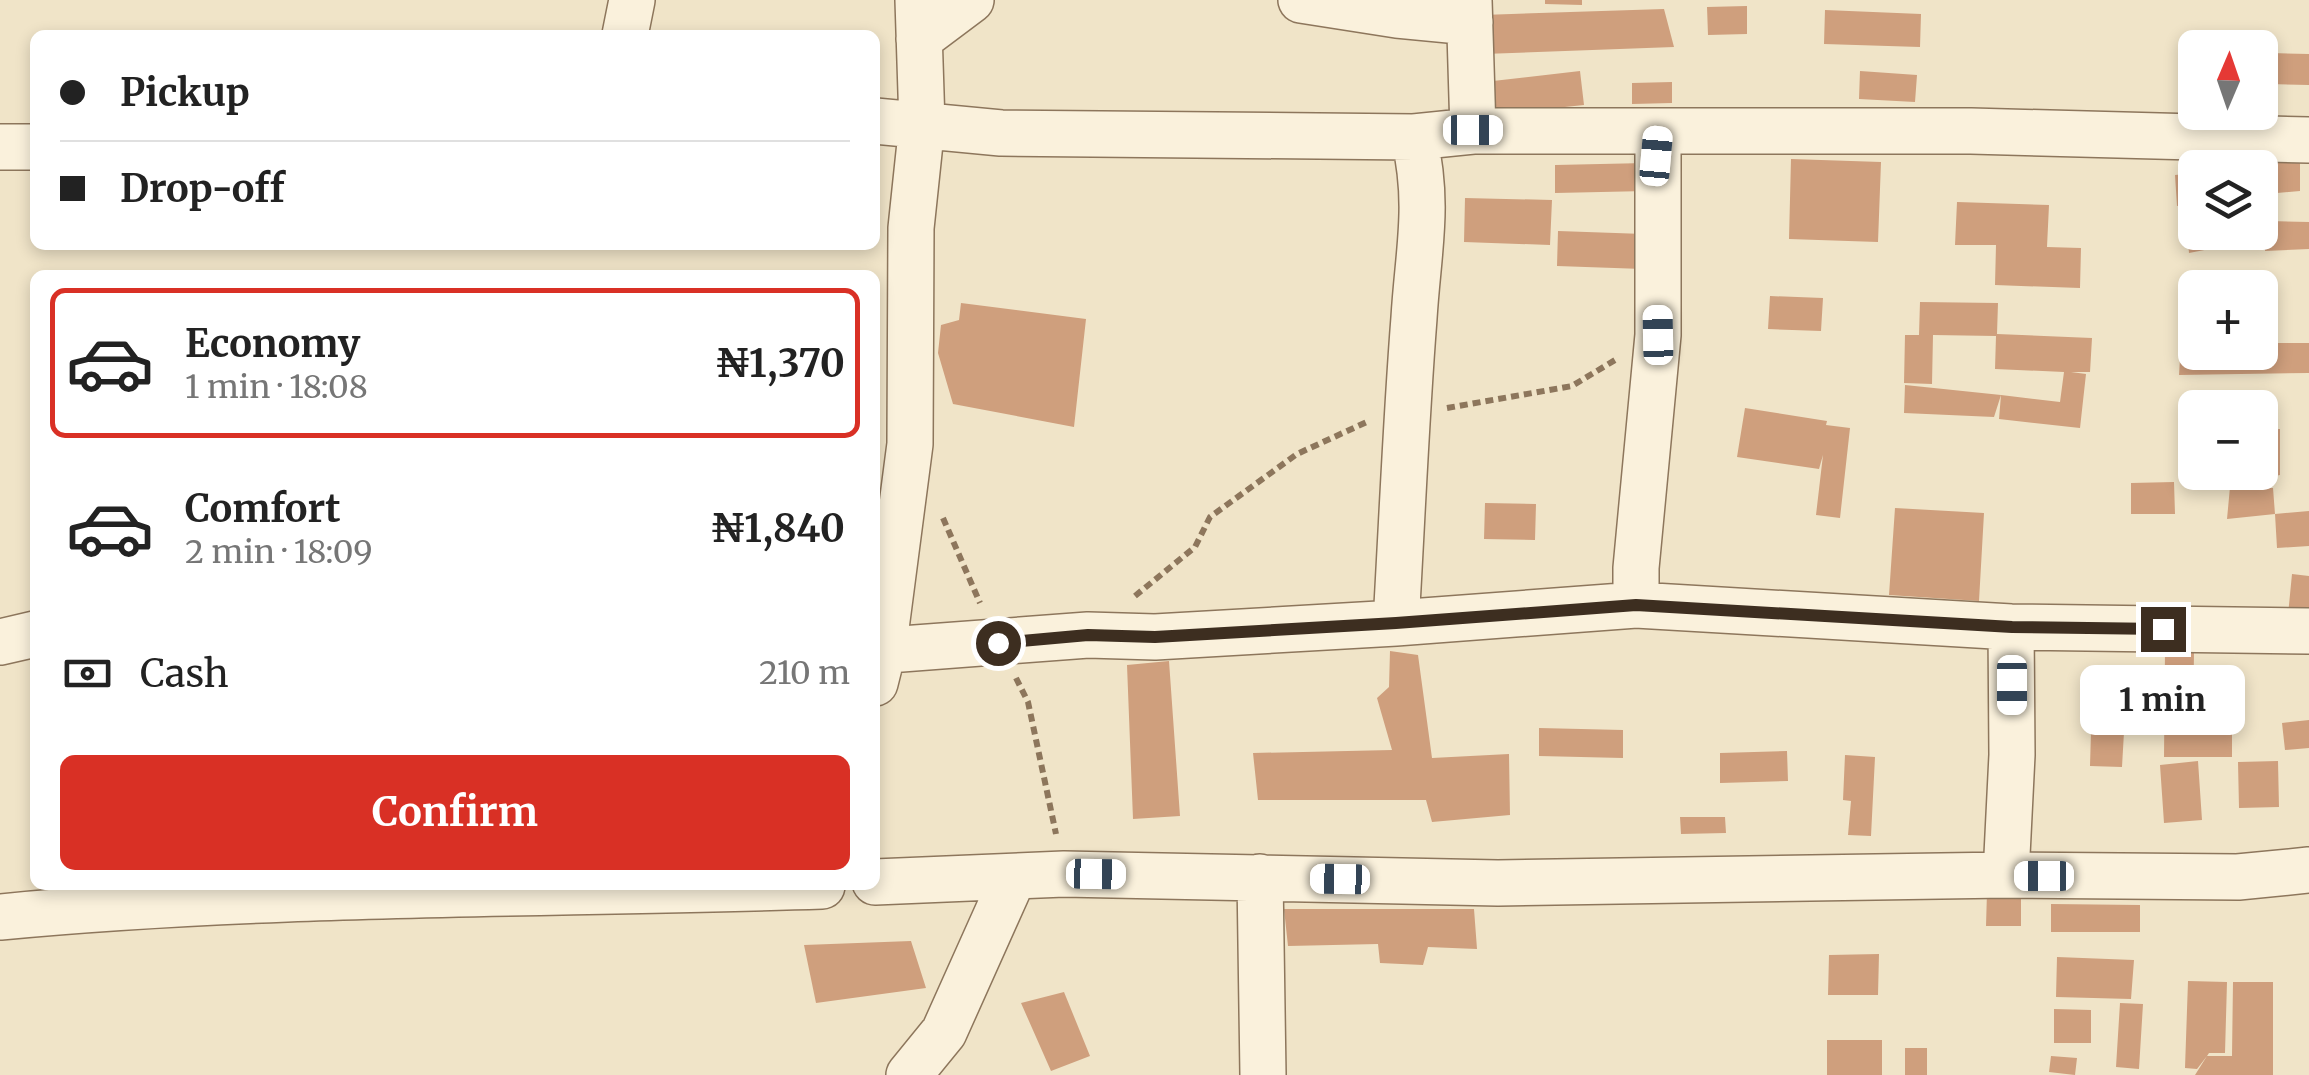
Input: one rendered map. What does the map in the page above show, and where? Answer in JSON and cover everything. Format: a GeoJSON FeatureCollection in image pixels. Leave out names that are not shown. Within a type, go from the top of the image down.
{"type":"FeatureCollection","features":[{"type":"Feature","properties":{"kind":"street"},"geometry":{"type":"LineString","coordinates":[[626,30],[632,0]]}},
{"type":"Feature","properties":{"kind":"street"},"geometry":{"type":"LineString","coordinates":[[880,648],[910,444],[911,228],[922,124],[918,20],[971,0]]}},
{"type":"Feature","properties":{"kind":"street"},"geometry":{"type":"LineString","coordinates":[[1301,0],[1398,15],[1469,11],[1473,130]]}},
{"type":"Feature","properties":{"kind":"street"},"geometry":{"type":"LineString","coordinates":[[880,121],[1000,134],[1414,137],[1473,130],[1971,131],[2309,140]]}},
{"type":"Feature","properties":{"kind":"street"},"geometry":{"type":"LineString","coordinates":[[1636,605],[1636,568],[1658,335],[1658,132]]}},
{"type":"Feature","properties":{"kind":"street"},"geometry":{"type":"LineString","coordinates":[[1396,623],[1424,178],[1414,137]]}},
{"type":"Feature","properties":{"kind":"street"},"geometry":{"type":"LineString","coordinates":[[0,147],[30,147]]}},
{"type":"Feature","properties":{"kind":"street"},"geometry":{"type":"LineString","coordinates":[[880,662],[1088,635],[1155,637],[1636,605],[2012,627],[2309,632]]}},
{"type":"Feature","properties":{"kind":"street"},"geometry":{"type":"LineString","coordinates":[[2006,876],[2012,755],[2012,627]]}},
{"type":"Feature","properties":{"kind":"street"},"geometry":{"type":"LineString","coordinates":[[0,642],[30,635]]}},
{"type":"Feature","properties":{"kind":"street"},"geometry":{"type":"LineString","coordinates":[[880,882],[1064,874],[1498,883],[2238,877],[2309,870]]}},
{"type":"Feature","properties":{"kind":"street"},"geometry":{"type":"LineString","coordinates":[[909,1075],[944,1032],[1013,878]]}},
{"type":"Feature","properties":{"kind":"street"},"geometry":{"type":"LineString","coordinates":[[1260,878],[1263,1075]]}},
{"type":"Feature","properties":{"kind":"street"},"geometry":{"type":"LineString","coordinates":[[0,917],[107,907],[384,894],[673,890]]}},
{"type":"Feature","properties":{"kind":"path"},"geometry":{"type":"LineString","coordinates":[[1088,635],[1195,546],[1210,516],[1297,454],[1410,402],[1443,409],[1572,386],[1658,335]]}},
{"type":"Feature","properties":{"kind":"building"},"geometry":{"type":"Polygon","coordinates":[[[1545,0],[1582,0],[1582,5],[1545,4],[1545,0]]]}},
{"type":"Feature","properties":{"kind":"building"},"geometry":{"type":"Polygon","coordinates":[[[1747,6],[1747,34],[1708,35],[1707,7],[1747,6]]]}},
{"type":"Feature","properties":{"kind":"building"},"geometry":{"type":"Polygon","coordinates":[[[1664,9],[1674,47],[1484,54],[1482,15],[1664,9]]]}},
{"type":"Feature","properties":{"kind":"building"},"geometry":{"type":"Polygon","coordinates":[[[1825,10],[1921,14],[1920,47],[1824,44],[1825,10]]]}},
{"type":"Feature","properties":{"kind":"building"},"geometry":{"type":"Polygon","coordinates":[[[2278,53],[2309,54],[2309,85],[2278,84],[2278,53]]]}},
{"type":"Feature","properties":{"kind":"building"},"geometry":{"type":"Polygon","coordinates":[[[1580,71],[1584,105],[1497,114],[1493,81],[1580,71]]]}},
{"type":"Feature","properties":{"kind":"building"},"geometry":{"type":"Polygon","coordinates":[[[1860,71],[1917,75],[1915,102],[1859,99],[1860,71]]]}},
{"type":"Feature","properties":{"kind":"building"},"geometry":{"type":"Polygon","coordinates":[[[1672,82],[1672,103],[1632,104],[1632,83],[1672,82]]]}},
{"type":"Feature","properties":{"kind":"building"},"geometry":{"type":"Polygon","coordinates":[[[2300,156],[2300,191],[2278,193],[2278,157],[2300,156]]]}},
{"type":"Feature","properties":{"kind":"building"},"geometry":{"type":"Polygon","coordinates":[[[1791,159],[1881,162],[1878,242],[1789,239],[1791,159]]]}},
{"type":"Feature","properties":{"kind":"building"},"geometry":{"type":"Polygon","coordinates":[[[1646,163],[1647,191],[1555,193],[1555,165],[1646,163]]]}},
{"type":"Feature","properties":{"kind":"building"},"geometry":{"type":"Polygon","coordinates":[[[1465,198],[1552,200],[1550,245],[1464,242],[1465,198]]]}},
{"type":"Feature","properties":{"kind":"building"},"geometry":{"type":"Polygon","coordinates":[[[1957,202],[2049,205],[2047,247],[2081,248],[2080,288],[1995,285],[1996,245],[1955,245],[1957,202]]]}},
{"type":"Feature","properties":{"kind":"building"},"geometry":{"type":"Polygon","coordinates":[[[2278,221],[2309,222],[2309,249],[2265,251],[2278,250],[2278,221]]]}},
{"type":"Feature","properties":{"kind":"building"},"geometry":{"type":"Polygon","coordinates":[[[1558,231],[1644,234],[1643,269],[1557,266],[1558,231]]]}},
{"type":"Feature","properties":{"kind":"building"},"geometry":{"type":"Polygon","coordinates":[[[1770,296],[1823,298],[1821,331],[1768,329],[1770,296]]]}},
{"type":"Feature","properties":{"kind":"building"},"geometry":{"type":"Polygon","coordinates":[[[1920,302],[1998,303],[1997,334],[2092,338],[2090,372],[2071,372],[2086,374],[2080,428],[1999,419],[2001,395],[2060,402],[2064,372],[1995,369],[1996,336],[1933,335],[1932,384],[1904,383],[1905,335],[1919,335],[1920,302]]]}},
{"type":"Feature","properties":{"kind":"building"},"geometry":{"type":"Polygon","coordinates":[[[961,303],[1086,319],[1074,427],[953,404],[938,353],[941,325],[959,320],[961,303]]]}},
{"type":"Feature","properties":{"kind":"building"},"geometry":{"type":"Polygon","coordinates":[[[2278,343],[2309,343],[2309,373],[2179,375],[2179,370],[2278,370],[2278,343]]]}},
{"type":"Feature","properties":{"kind":"building"},"geometry":{"type":"Polygon","coordinates":[[[1905,385],[2001,395],[1994,417],[1904,413],[1905,385]]]}},
{"type":"Feature","properties":{"kind":"building"},"geometry":{"type":"Polygon","coordinates":[[[1745,408],[1850,428],[1840,518],[1816,515],[1823,455],[1819,469],[1737,457],[1745,408]]]}},
{"type":"Feature","properties":{"kind":"building"},"geometry":{"type":"Polygon","coordinates":[[[2278,429],[2280,429],[2278,475],[2278,429]]]}},
{"type":"Feature","properties":{"kind":"building"},"geometry":{"type":"Polygon","coordinates":[[[2174,482],[2175,514],[2131,514],[2131,483],[2174,482]]]}},
{"type":"Feature","properties":{"kind":"building"},"geometry":{"type":"Polygon","coordinates":[[[2230,490],[2273,490],[2275,514],[2227,519],[2230,490]]]}},
{"type":"Feature","properties":{"kind":"building"},"geometry":{"type":"Polygon","coordinates":[[[1485,503],[1536,504],[1535,540],[1484,539],[1485,503]]]}},
{"type":"Feature","properties":{"kind":"building"},"geometry":{"type":"Polygon","coordinates":[[[1895,508],[1984,513],[1979,601],[1889,595],[1895,508]]]}},
{"type":"Feature","properties":{"kind":"building"},"geometry":{"type":"Polygon","coordinates":[[[2309,511],[2309,546],[2277,548],[2275,514],[2309,511]]]}},
{"type":"Feature","properties":{"kind":"building"},"geometry":{"type":"Polygon","coordinates":[[[2292,574],[2309,576],[2309,616],[2288,615],[2292,574]]]}},
{"type":"Feature","properties":{"kind":"building"},"geometry":{"type":"Polygon","coordinates":[[[1390,651],[1418,655],[1432,758],[1509,754],[1510,815],[1432,822],[1426,800],[1258,800],[1253,753],[1392,750],[1377,698],[1389,687],[1390,651]]]}},
{"type":"Feature","properties":{"kind":"building"},"geometry":{"type":"Polygon","coordinates":[[[2165,651],[2194,651],[2193,728],[2232,728],[2232,757],[2164,757],[2165,651]]]}},
{"type":"Feature","properties":{"kind":"building"},"geometry":{"type":"Polygon","coordinates":[[[1169,661],[1180,816],[1133,819],[1127,665],[1169,661]]]}},
{"type":"Feature","properties":{"kind":"building"},"geometry":{"type":"Polygon","coordinates":[[[2309,720],[2309,748],[2285,750],[2282,723],[2309,720]]]}},
{"type":"Feature","properties":{"kind":"building"},"geometry":{"type":"Polygon","coordinates":[[[1539,728],[1623,730],[1623,758],[1539,756],[1539,728]]]}},
{"type":"Feature","properties":{"kind":"building"},"geometry":{"type":"Polygon","coordinates":[[[2091,732],[2124,732],[2122,767],[2090,766],[2091,732]]]}},
{"type":"Feature","properties":{"kind":"building"},"geometry":{"type":"Polygon","coordinates":[[[1787,751],[1788,781],[1720,783],[1720,753],[1787,751]]]}},
{"type":"Feature","properties":{"kind":"building"},"geometry":{"type":"Polygon","coordinates":[[[1845,755],[1875,757],[1871,836],[1848,835],[1851,801],[1843,800],[1845,755]]]}},
{"type":"Feature","properties":{"kind":"building"},"geometry":{"type":"Polygon","coordinates":[[[2198,761],[2202,820],[2164,823],[2160,765],[2198,761]]]}},
{"type":"Feature","properties":{"kind":"building"},"geometry":{"type":"Polygon","coordinates":[[[2278,761],[2279,807],[2239,808],[2238,762],[2278,761]]]}},
{"type":"Feature","properties":{"kind":"building"},"geometry":{"type":"Polygon","coordinates":[[[1680,817],[1725,817],[1726,833],[1681,834],[1680,817]]]}},
{"type":"Feature","properties":{"kind":"building"},"geometry":{"type":"Polygon","coordinates":[[[1987,892],[2021,892],[2021,926],[1986,926],[1987,892]]]}},
{"type":"Feature","properties":{"kind":"building"},"geometry":{"type":"Polygon","coordinates":[[[2051,904],[2140,905],[2140,932],[2051,932],[2051,904]]]}},
{"type":"Feature","properties":{"kind":"building"},"geometry":{"type":"Polygon","coordinates":[[[1284,909],[1474,909],[1477,949],[1428,947],[1423,965],[1380,963],[1378,944],[1288,946],[1284,909]]]}},
{"type":"Feature","properties":{"kind":"building"},"geometry":{"type":"Polygon","coordinates":[[[911,941],[926,988],[816,1003],[804,945],[911,941]]]}},
{"type":"Feature","properties":{"kind":"building"},"geometry":{"type":"Polygon","coordinates":[[[1879,954],[1878,995],[1828,995],[1829,955],[1879,954]]]}},
{"type":"Feature","properties":{"kind":"building"},"geometry":{"type":"Polygon","coordinates":[[[2057,957],[2134,960],[2131,999],[2056,997],[2057,957]]]}},
{"type":"Feature","properties":{"kind":"building"},"geometry":{"type":"Polygon","coordinates":[[[2188,981],[2227,982],[2225,1053],[2209,1053],[2197,1069],[2185,1068],[2188,981]]]}},
{"type":"Feature","properties":{"kind":"building"},"geometry":{"type":"Polygon","coordinates":[[[2233,982],[2273,982],[2273,1075],[2195,1075],[2207,1056],[2232,1056],[2233,982]]]}},
{"type":"Feature","properties":{"kind":"building"},"geometry":{"type":"Polygon","coordinates":[[[1064,992],[1090,1056],[1051,1071],[1021,1003],[1064,992]]]}},
{"type":"Feature","properties":{"kind":"building"},"geometry":{"type":"Polygon","coordinates":[[[2120,1003],[2143,1004],[2139,1069],[2116,1067],[2120,1003]]]}},
{"type":"Feature","properties":{"kind":"building"},"geometry":{"type":"Polygon","coordinates":[[[2054,1009],[2091,1010],[2091,1043],[2054,1043],[2054,1009]]]}},
{"type":"Feature","properties":{"kind":"building"},"geometry":{"type":"Polygon","coordinates":[[[1827,1040],[1882,1040],[1882,1075],[1827,1075],[1827,1040]]]}},
{"type":"Feature","properties":{"kind":"building"},"geometry":{"type":"Polygon","coordinates":[[[1905,1048],[1927,1048],[1927,1075],[1905,1075],[1905,1048]]]}},
{"type":"Feature","properties":{"kind":"building"},"geometry":{"type":"Polygon","coordinates":[[[2051,1056],[2077,1058],[2075,1075],[2049,1072],[2051,1056]]]}},
{"type":"Feature","properties":{"kind":"route"},"geometry":{"type":"LineString","coordinates":[[998,643],[1088,635],[1155,637],[1396,623],[1636,605],[2012,627],[2163,629]]}}]}
